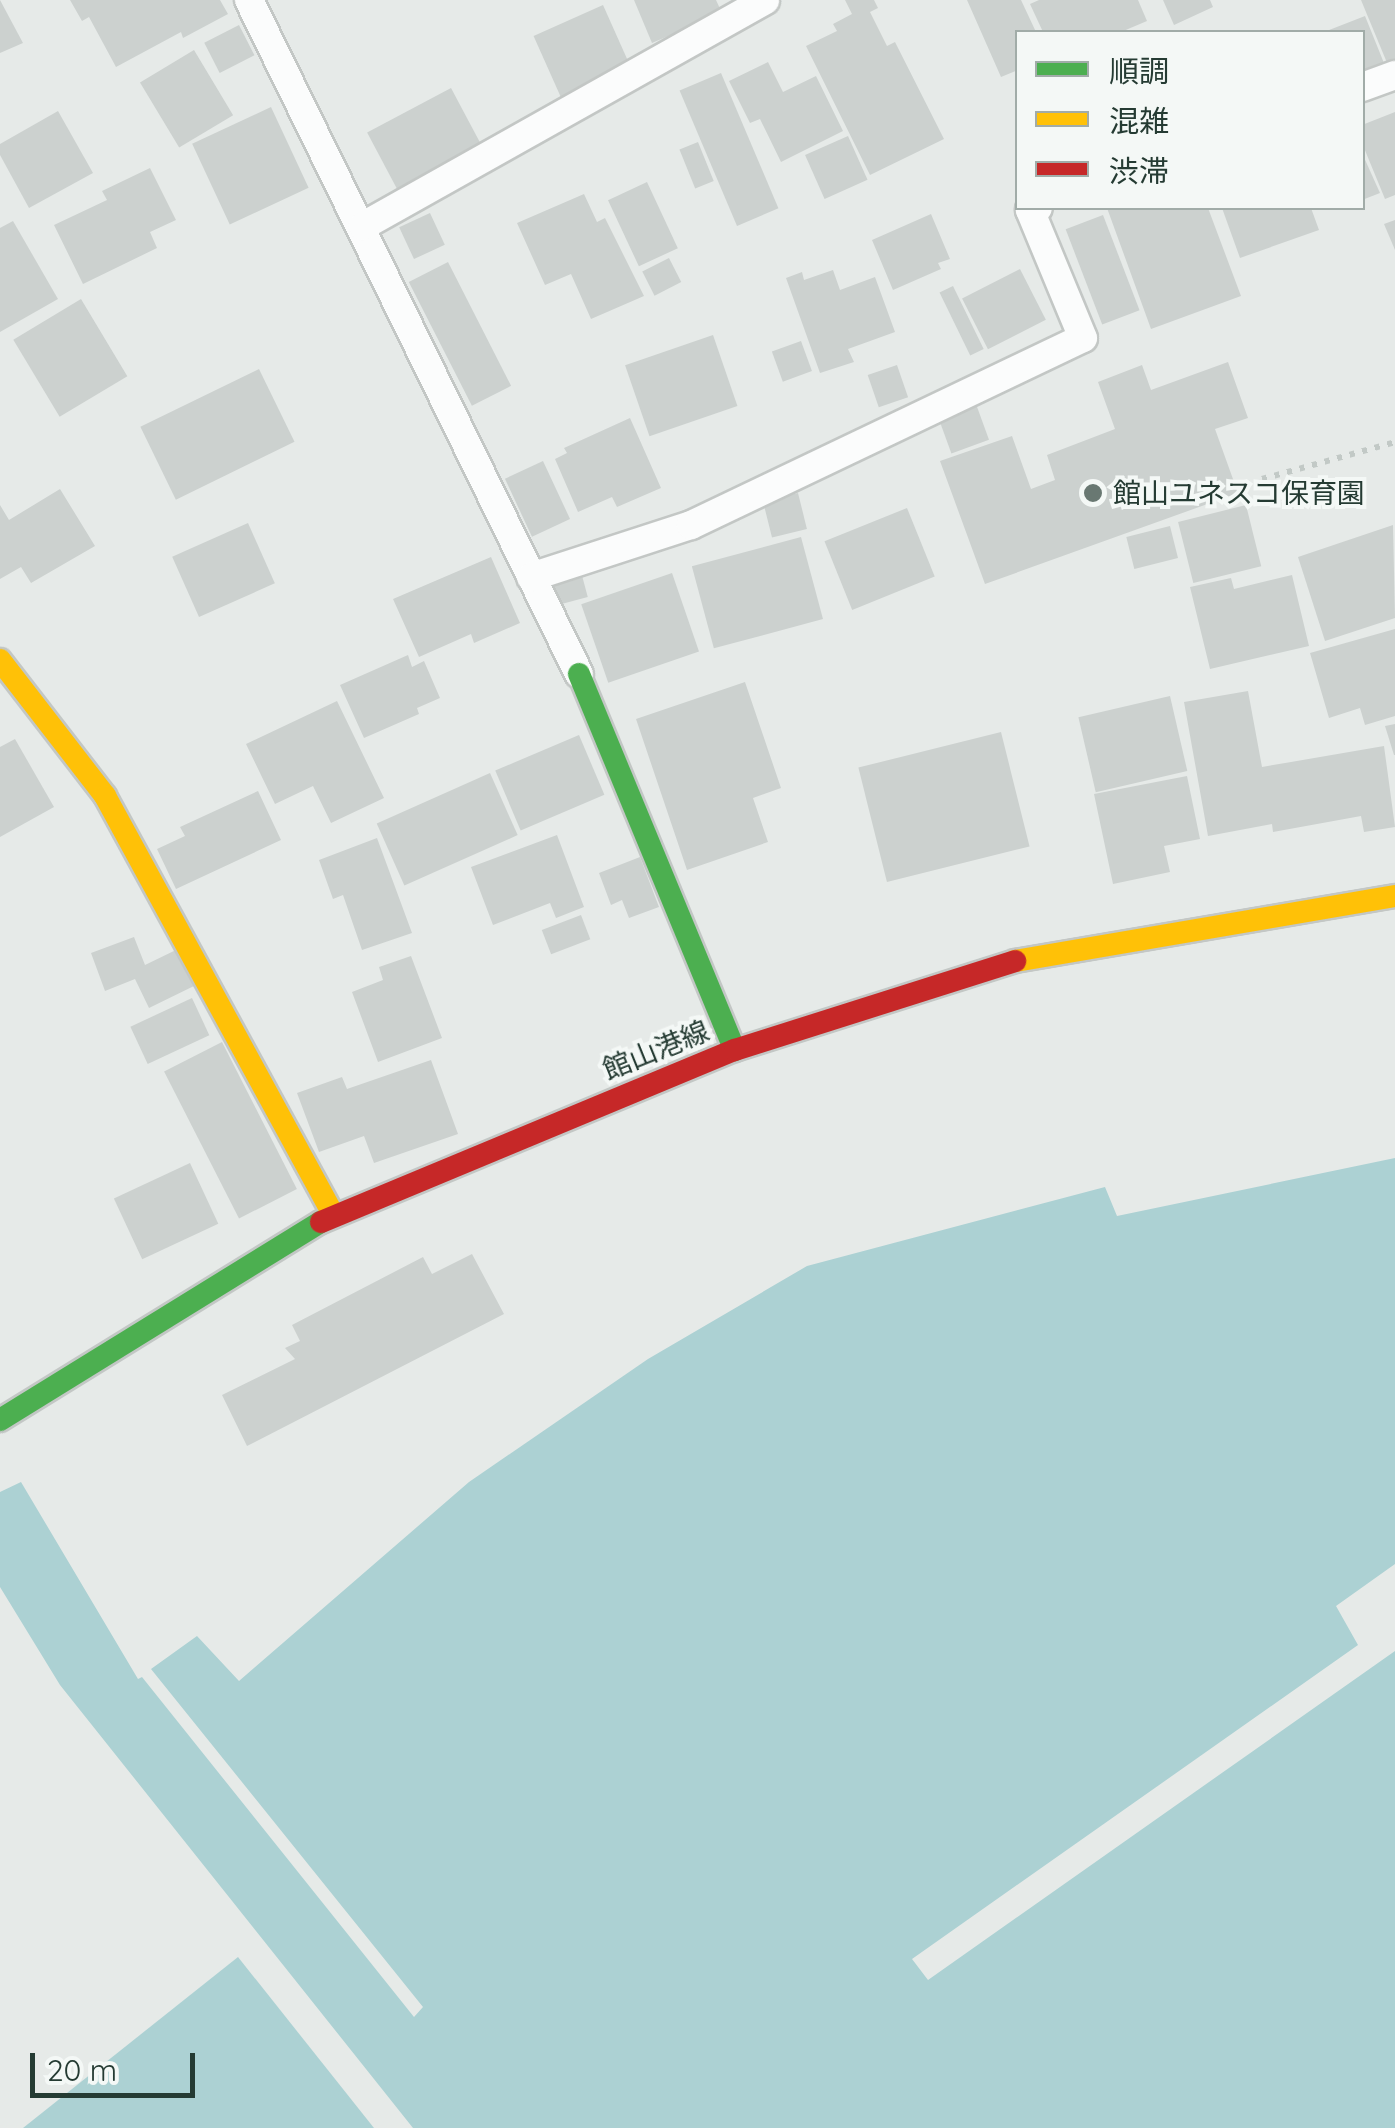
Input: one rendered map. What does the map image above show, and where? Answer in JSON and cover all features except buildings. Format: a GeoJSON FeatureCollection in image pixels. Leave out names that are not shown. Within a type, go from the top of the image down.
{"type":"FeatureCollection","features":[{"type":"Feature","properties":{"kind":"main road"},"geometry":{"type":"LineString","coordinates":[[0,660],[105,796],[333,1214]]}},
{"type":"Feature","properties":{"kind":"main road"},"geometry":{"type":"LineString","coordinates":[[579,674],[736,1050]]}},
{"type":"Feature","properties":{"kind":"main road","name":"館山港線"},"geometry":{"type":"LineString","coordinates":[[0,1420],[333,1214],[736,1050],[1006,963],[1395,896]]}},
{"type":"Feature","properties":{"kind":"lane"},"geometry":{"type":"LineString","coordinates":[[250,0],[579,674]]}},
{"type":"Feature","properties":{"kind":"lane"},"geometry":{"type":"LineString","coordinates":[[363,226],[764,0]]}},
{"type":"Feature","properties":{"kind":"lane"},"geometry":{"type":"LineString","coordinates":[[1365,86],[1395,75]]}},
{"type":"Feature","properties":{"kind":"lane"},"geometry":{"type":"LineString","coordinates":[[530,577],[692,525],[1083,338],[1030,210]]}},
{"type":"Feature","properties":{"kind":"path"},"geometry":{"type":"LineString","coordinates":[[1262,479],[1395,442]]}},
{"type":"Feature","properties":{"kind":"water"},"geometry":{"type":"Polygon","coordinates":[[[1395,1158],[1395,1564],[1336,1606],[1358,1645],[912,1959],[928,1980],[1395,1651],[1395,2128],[413,2128],[60,1685],[0,1587],[0,1492],[21,1482],[138,1679],[142,1677],[414,2017],[423,2007],[151,1669],[197,1636],[239,1681],[469,1482],[648,1359],[807,1266],[1105,1187],[1117,1216],[1395,1158]]]}},
{"type":"Feature","properties":{"kind":"water"},"geometry":{"type":"Polygon","coordinates":[[[238,1957],[374,2128],[23,2128],[238,1957]]]}},
{"type":"Feature","properties":{"kind":"traffic: fast"},"geometry":{"type":"LineString","coordinates":[[579,674],[735,1050]]}},
{"type":"Feature","properties":{"kind":"traffic: fast"},"geometry":{"type":"LineString","coordinates":[[0,1420],[321,1222]]}},
{"type":"Feature","properties":{"kind":"traffic: slow"},"geometry":{"type":"LineString","coordinates":[[0,660],[105,796],[333,1214]]}},
{"type":"Feature","properties":{"kind":"traffic: slow"},"geometry":{"type":"LineString","coordinates":[[1015,961],[1395,896]]}},
{"type":"Feature","properties":{"kind":"traffic: jam"},"geometry":{"type":"LineString","coordinates":[[321,1222],[735,1050],[1015,961]]}},
{"type":"Feature","properties":{"kind":"place","name":"館山ユネスコ保育園"},"geometry":{"type":"Point","coordinates":[1093,493]}}]}
